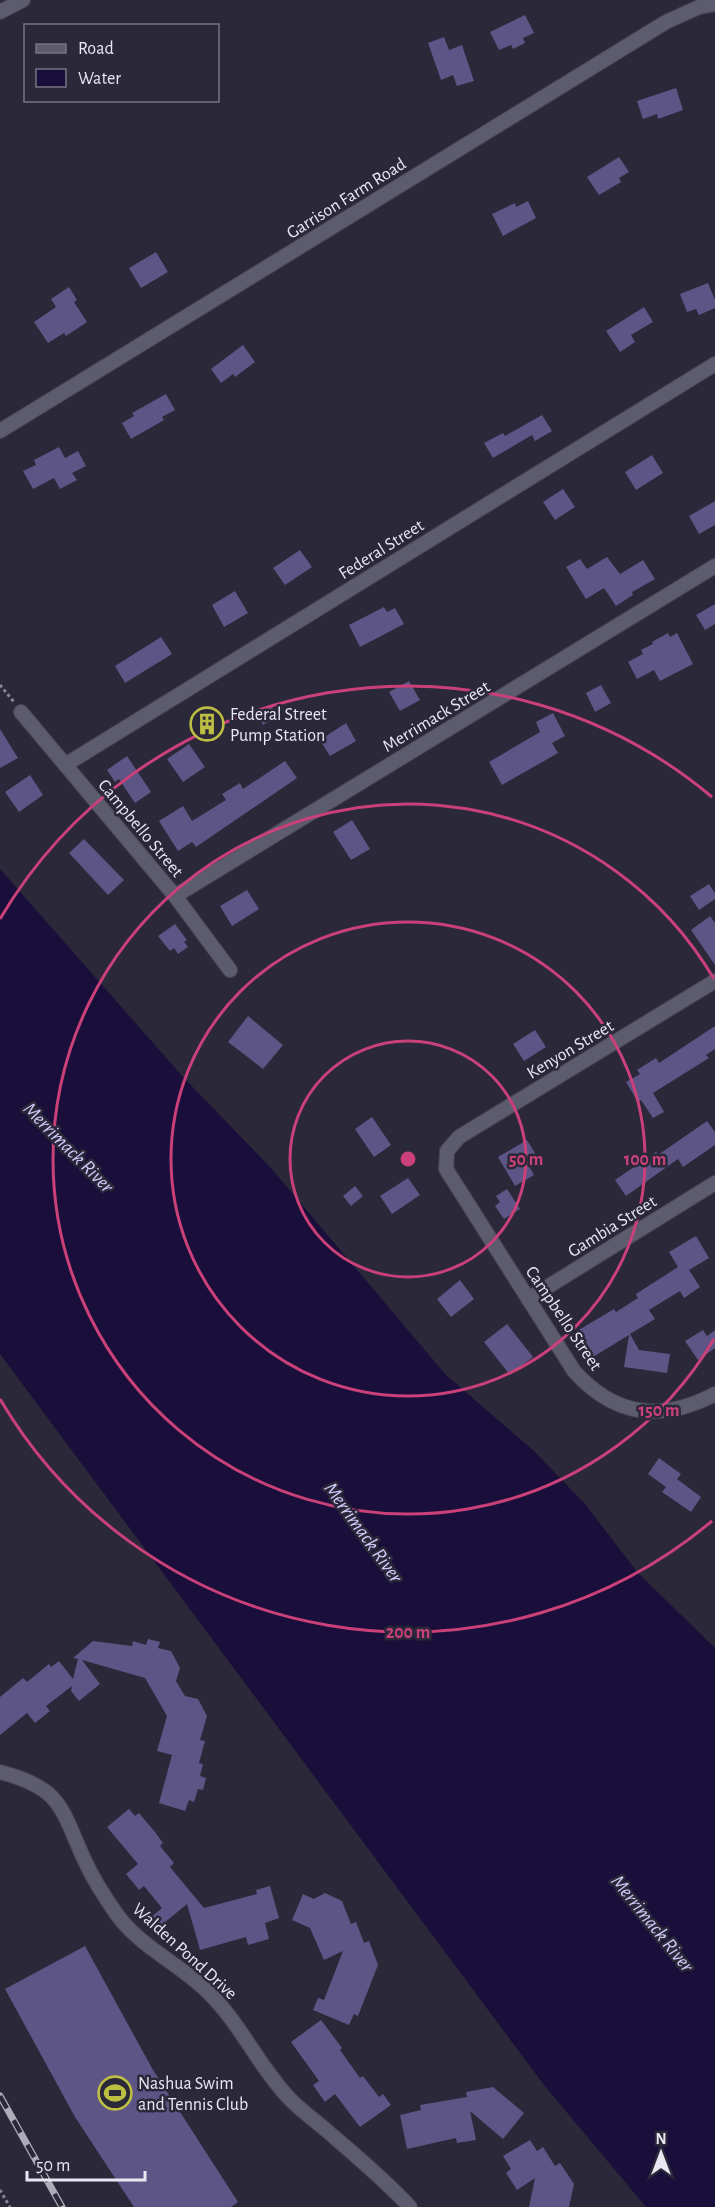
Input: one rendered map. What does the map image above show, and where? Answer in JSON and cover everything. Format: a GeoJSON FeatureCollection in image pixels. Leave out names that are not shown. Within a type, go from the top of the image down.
{"type":"FeatureCollection","features":[{"type":"Feature","properties":{"kind":"street"},"geometry":{"type":"LineString","coordinates":[[0,12],[23,0]]}},
{"type":"Feature","properties":{"kind":"street","name":"Garrison Farm Road"},"geometry":{"type":"LineString","coordinates":[[0,431],[666,22],[699,7],[715,4]]}},
{"type":"Feature","properties":{"kind":"street","name":"Federal Street"},"geometry":{"type":"LineString","coordinates":[[65,765],[715,364]]}},
{"type":"Feature","properties":{"kind":"street","name":"Merrimack Street"},"geometry":{"type":"LineString","coordinates":[[175,896],[715,566]]}},
{"type":"Feature","properties":{"kind":"street","name":"Campbello Street"},"geometry":{"type":"LineString","coordinates":[[21,712],[175,896],[230,970]]}},
{"type":"Feature","properties":{"kind":"street","name":"Kenyon Street"},"geometry":{"type":"LineString","coordinates":[[447,1151],[459,1137],[715,981]]}},
{"type":"Feature","properties":{"kind":"street","name":"Campbello Street"},"geometry":{"type":"LineString","coordinates":[[447,1151],[446,1169],[574,1371],[589,1388],[611,1402],[630,1409],[651,1412],[694,1405],[715,1394]]}},
{"type":"Feature","properties":{"kind":"street","name":"Gambia Street"},"geometry":{"type":"LineString","coordinates":[[528,1299],[715,1183]]}},
{"type":"Feature","properties":{"kind":"street","name":"Walden Pond Drive"},"geometry":{"type":"LineString","coordinates":[[0,1772],[34,1782],[58,1801],[89,1868],[110,1904],[130,1929],[143,1942],[208,1991],[235,2022],[288,2097],[386,2181],[410,2207]]}},
{"type":"Feature","properties":{"kind":"path"},"geometry":{"type":"LineString","coordinates":[[0,685],[21,712]]}},
{"type":"Feature","properties":{"kind":"path"},"geometry":{"type":"LineString","coordinates":[[0,2190],[10,2207]]}},
{"type":"Feature","properties":{"kind":"water","name":"Merrimack River"},"geometry":{"type":"Polygon","coordinates":[[[0,869],[183,1077],[270,1167],[446,1375],[533,1450],[585,1504],[638,1573],[715,1648],[715,2207],[646,2207],[544,2085],[0,1354],[0,869]]]}},
{"type":"Feature","properties":{"kind":"building"},"geometry":{"type":"Polygon","coordinates":[[[525,15],[534,33],[523,38],[525,43],[513,49],[511,45],[499,50],[490,32],[525,15]]]}},
{"type":"Feature","properties":{"kind":"building"},"geometry":{"type":"Polygon","coordinates":[[[444,37],[449,50],[462,45],[474,81],[457,86],[453,75],[441,80],[428,43],[444,37]]]}},
{"type":"Feature","properties":{"kind":"building"},"geometry":{"type":"Polygon","coordinates":[[[676,88],[683,110],[658,119],[657,114],[643,119],[637,101],[676,88]]]}},
{"type":"Feature","properties":{"kind":"building"},"geometry":{"type":"Polygon","coordinates":[[[619,157],[629,172],[619,178],[621,182],[599,195],[587,177],[619,157]]]}},
{"type":"Feature","properties":{"kind":"building"},"geometry":{"type":"Polygon","coordinates":[[[528,201],[536,218],[503,236],[492,214],[515,203],[516,207],[528,201]]]}},
{"type":"Feature","properties":{"kind":"building"},"geometry":{"type":"Polygon","coordinates":[[[156,252],[168,272],[141,288],[129,268],[156,252]]]}},
{"type":"Feature","properties":{"kind":"building"},"geometry":{"type":"Polygon","coordinates":[[[708,283],[715,300],[715,308],[699,315],[696,309],[687,312],[680,294],[708,283]]]}},
{"type":"Feature","properties":{"kind":"building"},"geometry":{"type":"Polygon","coordinates":[[[69,287],[77,300],[74,302],[87,322],[66,336],[64,333],[48,343],[34,322],[56,307],[51,299],[69,287]]]}},
{"type":"Feature","properties":{"kind":"building"},"geometry":{"type":"Polygon","coordinates":[[[644,307],[653,322],[631,335],[635,342],[620,352],[606,331],[644,307]]]}},
{"type":"Feature","properties":{"kind":"building"},"geometry":{"type":"Polygon","coordinates":[[[243,345],[255,362],[235,377],[233,374],[221,383],[211,369],[243,345]]]}},
{"type":"Feature","properties":{"kind":"building"},"geometry":{"type":"Polygon","coordinates":[[[166,394],[175,410],[162,417],[164,420],[131,439],[122,423],[134,416],[132,413],[166,394]]]}},
{"type":"Feature","properties":{"kind":"building"},"geometry":{"type":"Polygon","coordinates":[[[542,415],[552,431],[535,441],[532,435],[493,458],[484,443],[503,433],[505,436],[542,415]]]}},
{"type":"Feature","properties":{"kind":"building"},"geometry":{"type":"Polygon","coordinates":[[[59,447],[65,458],[78,451],[86,466],[72,473],[77,480],[60,489],[54,478],[33,489],[23,471],[36,465],[34,460],[59,447]]]}},
{"type":"Feature","properties":{"kind":"building"},"geometry":{"type":"Polygon","coordinates":[[[652,455],[663,473],[636,490],[625,472],[652,455]]]}},
{"type":"Feature","properties":{"kind":"building"},"geometry":{"type":"Polygon","coordinates":[[[563,489],[575,507],[555,520],[543,502],[563,489]]]}},
{"type":"Feature","properties":{"kind":"building"},"geometry":{"type":"Polygon","coordinates":[[[715,501],[715,525],[699,534],[689,516],[715,501]]]}},
{"type":"Feature","properties":{"kind":"building"},"geometry":{"type":"Polygon","coordinates":[[[300,550],[312,567],[285,585],[273,568],[300,550]]]}},
{"type":"Feature","properties":{"kind":"building"},"geometry":{"type":"Polygon","coordinates":[[[607,557],[620,574],[643,560],[655,579],[632,592],[633,595],[616,606],[604,588],[586,599],[566,567],[580,559],[587,569],[607,557]]]}},
{"type":"Feature","properties":{"kind":"building"},"geometry":{"type":"Polygon","coordinates":[[[235,591],[248,613],[224,627],[212,605],[235,591]]]}},
{"type":"Feature","properties":{"kind":"building"},"geometry":{"type":"Polygon","coordinates":[[[715,604],[715,624],[705,630],[696,615],[715,604]]]}},
{"type":"Feature","properties":{"kind":"building"},"geometry":{"type":"Polygon","coordinates":[[[384,607],[387,612],[395,608],[404,624],[360,647],[349,625],[384,607]]]}},
{"type":"Feature","properties":{"kind":"building"},"geometry":{"type":"Polygon","coordinates":[[[668,633],[670,637],[677,633],[693,664],[660,681],[654,670],[637,679],[628,662],[643,654],[641,650],[668,633]]]}},
{"type":"Feature","properties":{"kind":"building"},"geometry":{"type":"Polygon","coordinates":[[[161,637],[172,654],[125,683],[115,666],[161,637]]]}},
{"type":"Feature","properties":{"kind":"building"},"geometry":{"type":"Polygon","coordinates":[[[409,681],[420,700],[400,711],[389,692],[409,681]]]}},
{"type":"Feature","properties":{"kind":"building"},"geometry":{"type":"Polygon","coordinates":[[[601,685],[611,703],[595,712],[586,693],[601,685]]]}},
{"type":"Feature","properties":{"kind":"building"},"geometry":{"type":"Polygon","coordinates":[[[271,705],[278,716],[263,725],[256,714],[271,705]]]}},
{"type":"Feature","properties":{"kind":"building"},"geometry":{"type":"Polygon","coordinates":[[[553,713],[565,736],[552,743],[558,753],[502,785],[489,762],[540,732],[536,722],[553,713]]]}},
{"type":"Feature","properties":{"kind":"building"},"geometry":{"type":"Polygon","coordinates":[[[346,723],[356,741],[330,756],[320,740],[346,723]]]}},
{"type":"Feature","properties":{"kind":"building"},"geometry":{"type":"Polygon","coordinates":[[[0,729],[18,758],[0,768],[0,729]]]}},
{"type":"Feature","properties":{"kind":"building"},"geometry":{"type":"Polygon","coordinates":[[[189,744],[205,767],[183,782],[167,759],[189,744]]]}},
{"type":"Feature","properties":{"kind":"building"},"geometry":{"type":"Polygon","coordinates":[[[127,756],[151,792],[135,803],[119,779],[115,782],[107,770],[127,756]]]}},
{"type":"Feature","properties":{"kind":"building"},"geometry":{"type":"Polygon","coordinates":[[[285,761],[297,778],[196,847],[192,842],[178,851],[159,821],[183,806],[192,821],[226,800],[222,794],[240,783],[243,789],[285,761]]]}},
{"type":"Feature","properties":{"kind":"building"},"geometry":{"type":"Polygon","coordinates":[[[30,775],[43,795],[19,812],[5,792],[30,775]]]}},
{"type":"Feature","properties":{"kind":"building"},"geometry":{"type":"Polygon","coordinates":[[[352,820],[370,849],[351,860],[333,832],[352,820]]]}},
{"type":"Feature","properties":{"kind":"building"},"geometry":{"type":"Polygon","coordinates":[[[84,839],[124,880],[108,895],[69,853],[84,839]]]}},
{"type":"Feature","properties":{"kind":"building"},"geometry":{"type":"Polygon","coordinates":[[[709,884],[715,893],[715,899],[699,910],[690,896],[709,884]]]}},
{"type":"Feature","properties":{"kind":"building"},"geometry":{"type":"Polygon","coordinates":[[[247,890],[259,909],[232,926],[220,906],[247,890]]]}},
{"type":"Feature","properties":{"kind":"building"},"geometry":{"type":"Polygon","coordinates":[[[710,916],[715,923],[715,965],[691,930],[710,916]]]}},
{"type":"Feature","properties":{"kind":"building"},"geometry":{"type":"Polygon","coordinates":[[[175,924],[187,940],[184,942],[188,947],[178,954],[174,948],[170,951],[158,936],[175,924]]]}},
{"type":"Feature","properties":{"kind":"building"},"geometry":{"type":"Polygon","coordinates":[[[248,1016],[283,1045],[263,1069],[228,1042],[248,1016]]]}},
{"type":"Feature","properties":{"kind":"building"},"geometry":{"type":"Polygon","coordinates":[[[715,1026],[715,1049],[706,1055],[709,1058],[653,1093],[664,1112],[653,1118],[641,1100],[638,1102],[626,1082],[640,1074],[637,1070],[656,1058],[659,1063],[715,1026]]]}},
{"type":"Feature","properties":{"kind":"building"},"geometry":{"type":"Polygon","coordinates":[[[535,1030],[546,1047],[524,1061],[513,1044],[535,1030]]]}},
{"type":"Feature","properties":{"kind":"building"},"geometry":{"type":"Polygon","coordinates":[[[372,1117],[391,1145],[374,1157],[355,1129],[372,1117]]]}},
{"type":"Feature","properties":{"kind":"building"},"geometry":{"type":"Polygon","coordinates":[[[707,1121],[715,1132],[715,1145],[683,1167],[678,1159],[626,1196],[615,1180],[656,1152],[658,1155],[707,1121]]]}},
{"type":"Feature","properties":{"kind":"building"},"geometry":{"type":"Polygon","coordinates":[[[527,1140],[538,1158],[528,1164],[534,1175],[515,1186],[498,1157],[527,1140]]]}},
{"type":"Feature","properties":{"kind":"building"},"geometry":{"type":"Polygon","coordinates":[[[408,1178],[420,1195],[392,1214],[380,1196],[408,1178]]]}},
{"type":"Feature","properties":{"kind":"building"},"geometry":{"type":"Polygon","coordinates":[[[355,1186],[363,1196],[351,1206],[343,1196],[355,1186]]]}},
{"type":"Feature","properties":{"kind":"building"},"geometry":{"type":"Polygon","coordinates":[[[507,1189],[520,1209],[504,1219],[495,1206],[500,1202],[496,1196],[507,1189]]]}},
{"type":"Feature","properties":{"kind":"building"},"geometry":{"type":"Polygon","coordinates":[[[696,1236],[709,1258],[689,1270],[700,1287],[684,1298],[680,1291],[649,1310],[655,1319],[630,1334],[639,1350],[670,1354],[667,1373],[624,1367],[629,1335],[588,1360],[572,1334],[614,1309],[616,1312],[638,1298],[636,1294],[678,1267],[669,1252],[696,1236]]]}},
{"type":"Feature","properties":{"kind":"building"},"geometry":{"type":"Polygon","coordinates":[[[460,1280],[474,1299],[451,1317],[437,1299],[460,1280]]]}},
{"type":"Feature","properties":{"kind":"building"},"geometry":{"type":"Polygon","coordinates":[[[507,1324],[533,1357],[510,1375],[484,1342],[507,1324]]]}},
{"type":"Feature","properties":{"kind":"building"},"geometry":{"type":"Polygon","coordinates":[[[703,1330],[707,1336],[715,1330],[715,1348],[698,1360],[685,1341],[703,1330]]]}},
{"type":"Feature","properties":{"kind":"building"},"geometry":{"type":"Polygon","coordinates":[[[659,1458],[681,1474],[677,1479],[701,1497],[691,1512],[662,1492],[666,1487],[648,1474],[659,1458]]]}},
{"type":"Feature","properties":{"kind":"building"},"geometry":{"type":"Polygon","coordinates":[[[148,1639],[160,1642],[158,1648],[171,1651],[180,1668],[176,1681],[185,1696],[198,1699],[207,1716],[200,1740],[205,1741],[199,1763],[203,1764],[200,1776],[206,1778],[203,1790],[198,1789],[194,1802],[189,1800],[185,1811],[159,1803],[172,1755],[157,1751],[167,1716],[145,1678],[82,1660],[100,1684],[79,1701],[71,1691],[72,1686],[46,1706],[50,1711],[35,1723],[27,1713],[0,1735],[0,1697],[23,1678],[27,1682],[49,1664],[51,1667],[59,1661],[73,1679],[78,1659],[73,1658],[93,1641],[132,1646],[133,1641],[146,1645],[148,1639]]]}},
{"type":"Feature","properties":{"kind":"building"},"geometry":{"type":"Polygon","coordinates":[[[129,1809],[135,1816],[139,1813],[155,1832],[163,1843],[160,1846],[174,1863],[170,1867],[204,1908],[257,1894],[256,1890],[270,1886],[279,1918],[265,1923],[269,1939],[248,1945],[246,1937],[200,1950],[187,1904],[158,1928],[150,1918],[162,1908],[144,1886],[139,1890],[126,1874],[138,1864],[107,1827],[129,1809]]]}},
{"type":"Feature","properties":{"kind":"building"},"geometry":{"type":"Polygon","coordinates":[[[325,1893],[342,1901],[351,1924],[356,1922],[364,1943],[369,1941],[378,1965],[358,2016],[354,2014],[349,2025],[313,2010],[318,1998],[324,2000],[343,1951],[324,1960],[310,1928],[292,1920],[303,1894],[314,1899],[325,1893]]]}},
{"type":"Feature","properties":{"kind":"building","name":"Nashua Swim and Tennis Club"},"geometry":{"type":"Polygon","coordinates":[[[85,1946],[153,2070],[238,2202],[231,2207],[134,2207],[75,2117],[5,1989],[85,1946]]]}},
{"type":"Feature","properties":{"kind":"building"},"geometry":{"type":"Polygon","coordinates":[[[321,2020],[342,2048],[340,2050],[360,2078],[363,2076],[379,2097],[383,2094],[391,2105],[360,2127],[335,2094],[325,2102],[313,2085],[319,2081],[291,2042],[321,2020]]]}},
{"type":"Feature","properties":{"kind":"building"},"geometry":{"type":"Polygon","coordinates":[[[493,2087],[524,2113],[503,2139],[470,2111],[476,2140],[457,2143],[456,2138],[407,2149],[400,2115],[421,2110],[420,2105],[467,2097],[466,2092],[493,2087]]]}},
{"type":"Feature","properties":{"kind":"building"},"geometry":{"type":"Polygon","coordinates":[[[530,2140],[537,2151],[543,2147],[555,2166],[560,2163],[574,2184],[569,2207],[529,2207],[535,2178],[517,2190],[506,2173],[511,2169],[503,2156],[530,2140]]]}},
{"type":"Feature","properties":{"kind":"railway"},"geometry":{"type":"LineString","coordinates":[[0,2096],[62,2207]]}},
{"type":"Feature","properties":{"kind":"place","name":"Federal Street Pump Station"},"geometry":{"type":"Point","coordinates":[207,724]}},
{"type":"Feature","properties":{"kind":"place","name":"Nashua Swim and Tennis Club"},"geometry":{"type":"Point","coordinates":[115,2093]}}]}
